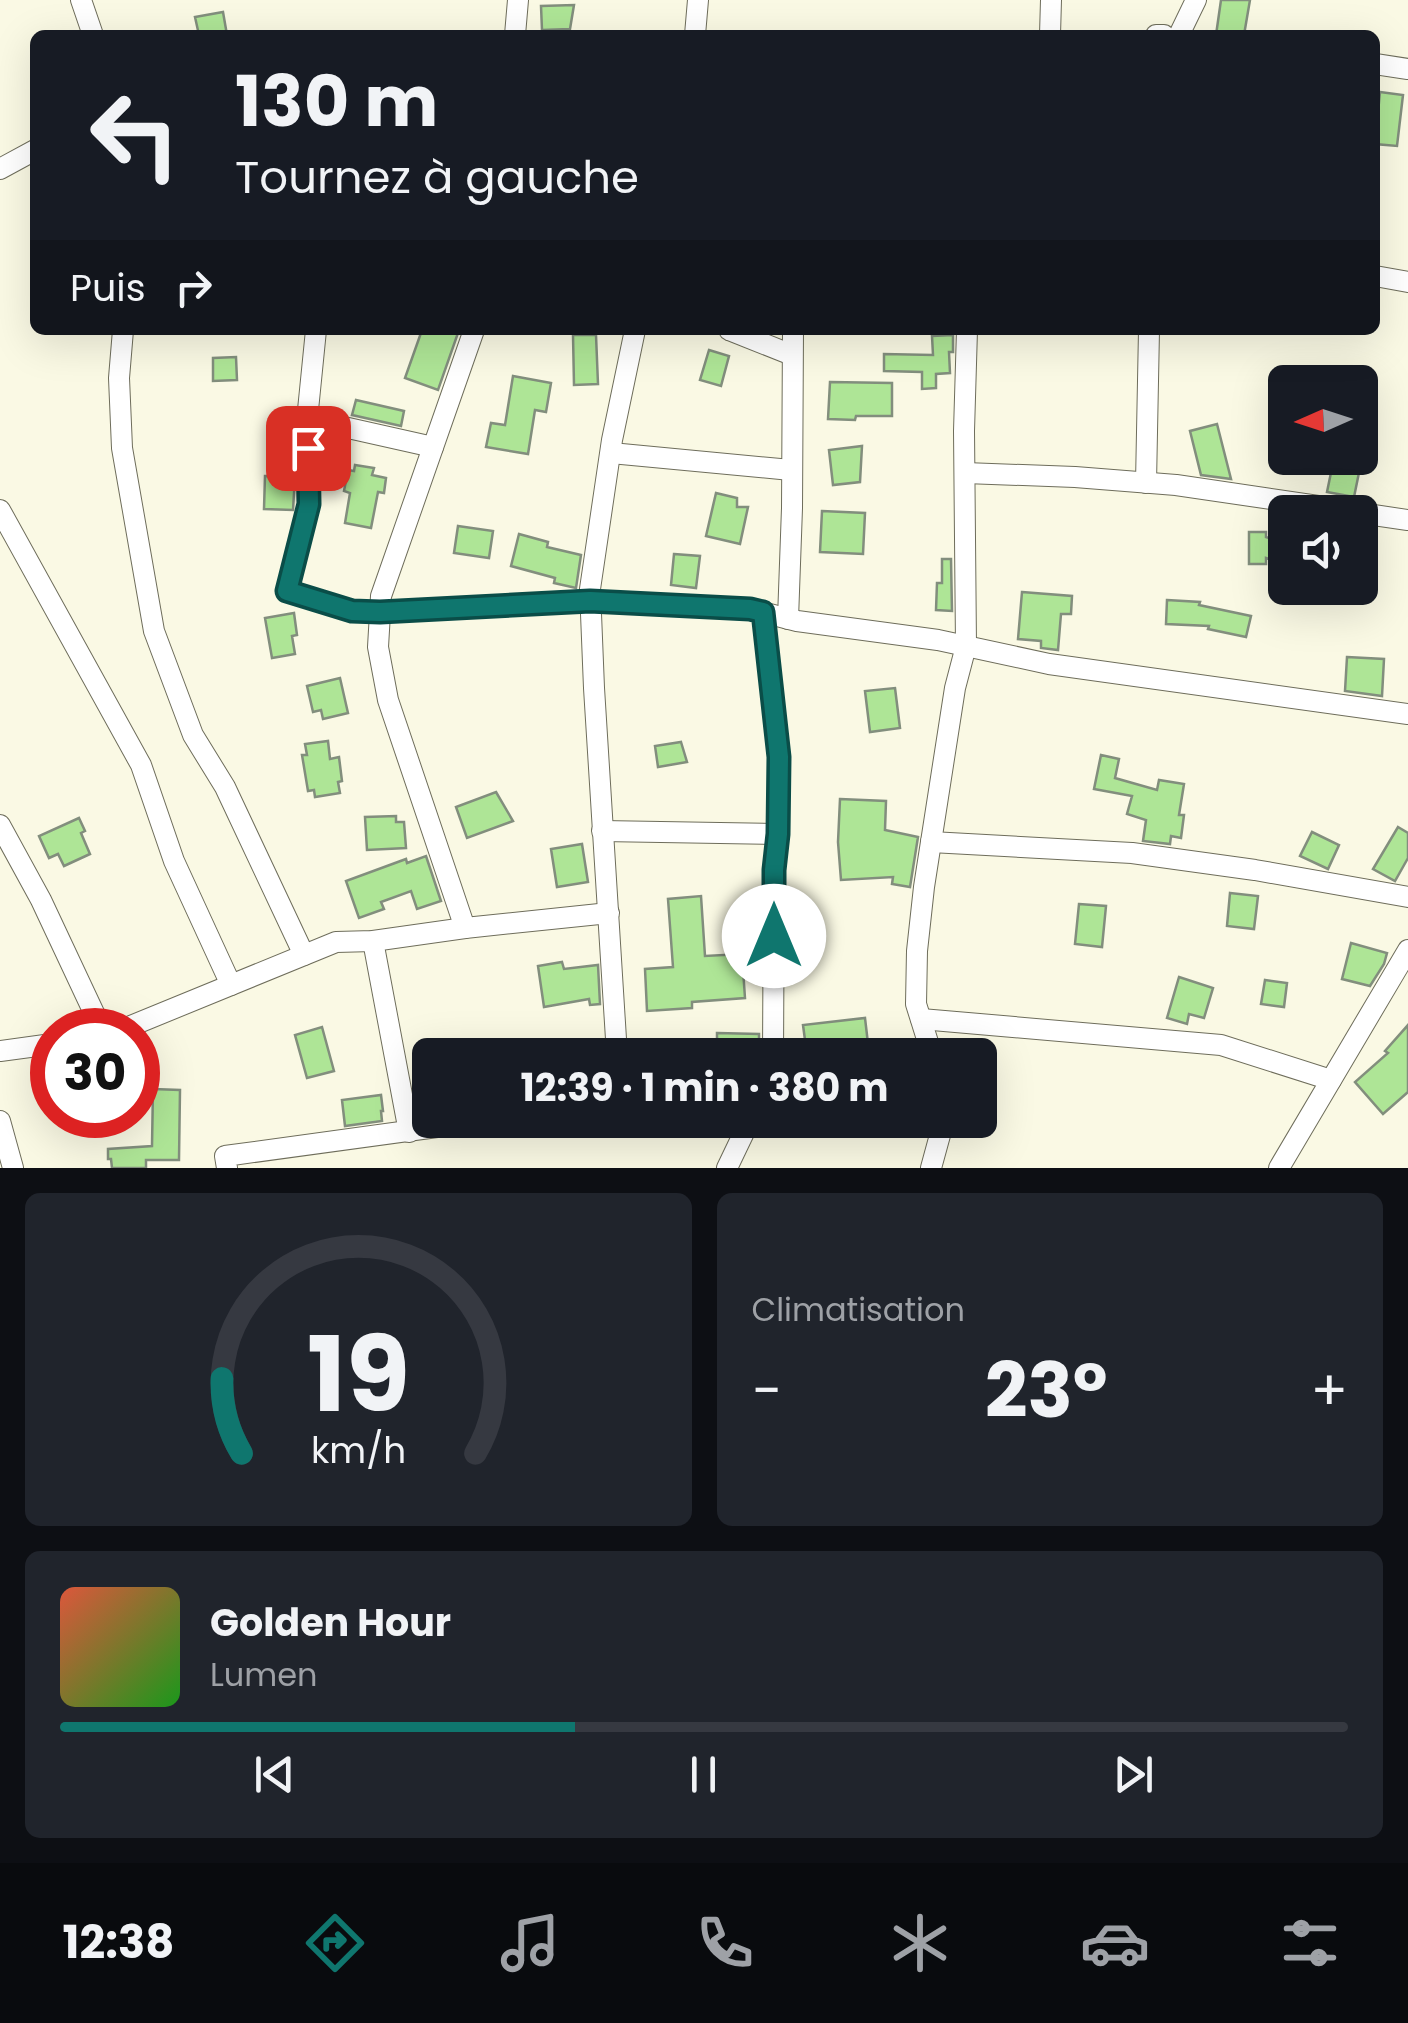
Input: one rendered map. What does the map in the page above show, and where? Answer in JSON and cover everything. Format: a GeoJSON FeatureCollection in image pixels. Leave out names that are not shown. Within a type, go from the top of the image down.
{"type":"FeatureCollection","features":[{"type":"Feature","properties":{"kind":"street"},"geometry":{"type":"LineString","coordinates":[[81,0],[92,30]]}},
{"type":"Feature","properties":{"kind":"street"},"geometry":{"type":"LineString","coordinates":[[515,30],[518,0]]}},
{"type":"Feature","properties":{"kind":"street"},"geometry":{"type":"LineString","coordinates":[[695,30],[698,0]]}},
{"type":"Feature","properties":{"kind":"street"},"geometry":{"type":"LineString","coordinates":[[1050,30],[1051,0]]}},
{"type":"Feature","properties":{"kind":"street"},"geometry":{"type":"LineString","coordinates":[[1182,30],[1196,0]]}},
{"type":"Feature","properties":{"kind":"street"},"geometry":{"type":"LineString","coordinates":[[1380,65],[1408,69]]}},
{"type":"Feature","properties":{"kind":"street"},"geometry":{"type":"LineString","coordinates":[[0,169],[30,153]]}},
{"type":"Feature","properties":{"kind":"street"},"geometry":{"type":"LineString","coordinates":[[1380,277],[1408,282]]}},
{"type":"Feature","properties":{"kind":"street"},"geometry":{"type":"LineString","coordinates":[[123,335],[119,378],[122,448],[154,631],[193,735],[225,788],[304,955]]}},
{"type":"Feature","properties":{"kind":"street"},"geometry":{"type":"LineString","coordinates":[[316,335],[308,420],[309,504],[287,591],[352,611],[590,601],[750,609],[788,619],[938,640],[1049,664],[1408,714]]}},
{"type":"Feature","properties":{"kind":"street"},"geometry":{"type":"LineString","coordinates":[[465,928],[388,700],[378,647],[380,596],[472,335]]}},
{"type":"Feature","properties":{"kind":"street"},"geometry":{"type":"LineString","coordinates":[[617,1038],[590,588],[610,453],[634,335]]}},
{"type":"Feature","properties":{"kind":"street"},"geometry":{"type":"LineString","coordinates":[[741,335],[792,355]]}},
{"type":"Feature","properties":{"kind":"street"},"geometry":{"type":"LineString","coordinates":[[788,619],[793,335]]}},
{"type":"Feature","properties":{"kind":"street"},"geometry":{"type":"LineString","coordinates":[[927,1038],[916,1004],[918,951],[955,688],[966,646],[966,335]]}},
{"type":"Feature","properties":{"kind":"street"},"geometry":{"type":"LineString","coordinates":[[1146,483],[1148,335]]}},
{"type":"Feature","properties":{"kind":"street"},"geometry":{"type":"LineString","coordinates":[[308,420],[433,447]]}},
{"type":"Feature","properties":{"kind":"street"},"geometry":{"type":"LineString","coordinates":[[610,453],[790,470]]}},
{"type":"Feature","properties":{"kind":"street"},"geometry":{"type":"LineString","coordinates":[[964,473],[1146,483],[1268,500]]}},
{"type":"Feature","properties":{"kind":"street"},"geometry":{"type":"LineString","coordinates":[[0,510],[141,765],[174,861],[230,985]]}},
{"type":"Feature","properties":{"kind":"street"},"geometry":{"type":"LineString","coordinates":[[1378,516],[1408,520]]}},
{"type":"Feature","properties":{"kind":"street"},"geometry":{"type":"LineString","coordinates":[[763,612],[779,757],[773,1038]]}},
{"type":"Feature","properties":{"kind":"street"},"geometry":{"type":"LineString","coordinates":[[0,830],[41,900],[92,1008]]}},
{"type":"Feature","properties":{"kind":"street"},"geometry":{"type":"LineString","coordinates":[[602,832],[778,834]]}},
{"type":"Feature","properties":{"kind":"street"},"geometry":{"type":"LineString","coordinates":[[931,842],[1132,853],[1408,896]]}},
{"type":"Feature","properties":{"kind":"street"},"geometry":{"type":"LineString","coordinates":[[160,1014],[336,942],[374,941],[610,913]]}},
{"type":"Feature","properties":{"kind":"street"},"geometry":{"type":"LineString","coordinates":[[226,1168],[225,1156],[410,1132],[374,941]]}},
{"type":"Feature","properties":{"kind":"street"},"geometry":{"type":"LineString","coordinates":[[1279,1168],[1408,950]]}},
{"type":"Feature","properties":{"kind":"street"},"geometry":{"type":"LineString","coordinates":[[921,1019],[1221,1045],[1331,1080]]}},
{"type":"Feature","properties":{"kind":"street"},"geometry":{"type":"LineString","coordinates":[[0,1051],[30,1047]]}},
{"type":"Feature","properties":{"kind":"street"},"geometry":{"type":"LineString","coordinates":[[0,1121],[13,1168]]}},
{"type":"Feature","properties":{"kind":"street"},"geometry":{"type":"LineString","coordinates":[[727,1168],[741,1138]]}},
{"type":"Feature","properties":{"kind":"street"},"geometry":{"type":"LineString","coordinates":[[930,1168],[939,1138]]}},
{"type":"Feature","properties":{"kind":"building"},"geometry":{"type":"Polygon","coordinates":[[[1221,0],[1250,0],[1245,30],[1217,30],[1221,0]]]}},
{"type":"Feature","properties":{"kind":"building"},"geometry":{"type":"Polygon","coordinates":[[[574,5],[570,29],[542,30],[541,6],[574,5]]]}},
{"type":"Feature","properties":{"kind":"building"},"geometry":{"type":"Polygon","coordinates":[[[223,12],[226,30],[198,30],[195,17],[223,12]]]}},
{"type":"Feature","properties":{"kind":"building"},"geometry":{"type":"Polygon","coordinates":[[[1380,92],[1403,95],[1397,146],[1380,144],[1380,92]]]}},
{"type":"Feature","properties":{"kind":"building"},"geometry":{"type":"Polygon","coordinates":[[[420,335],[457,335],[438,390],[405,378],[420,335]]]}},
{"type":"Feature","properties":{"kind":"building"},"geometry":{"type":"Polygon","coordinates":[[[573,335],[596,335],[598,384],[574,385],[573,335]]]}},
{"type":"Feature","properties":{"kind":"building"},"geometry":{"type":"Polygon","coordinates":[[[953,335],[950,373],[936,374],[936,388],[922,389],[922,372],[884,371],[884,354],[933,355],[932,336],[953,335]]]}},
{"type":"Feature","properties":{"kind":"building"},"geometry":{"type":"Polygon","coordinates":[[[709,350],[729,356],[721,386],[700,380],[709,350]]]}},
{"type":"Feature","properties":{"kind":"building"},"geometry":{"type":"Polygon","coordinates":[[[236,357],[237,380],[213,381],[213,358],[236,357]]]}},
{"type":"Feature","properties":{"kind":"building"},"geometry":{"type":"Polygon","coordinates":[[[513,376],[551,383],[546,412],[535,410],[528,454],[486,447],[491,423],[505,425],[513,376]]]}},
{"type":"Feature","properties":{"kind":"building"},"geometry":{"type":"Polygon","coordinates":[[[830,382],[892,383],[892,416],[828,419],[830,382]]]}},
{"type":"Feature","properties":{"kind":"building"},"geometry":{"type":"Polygon","coordinates":[[[356,400],[404,411],[401,426],[352,415],[356,400]]]}},
{"type":"Feature","properties":{"kind":"building"},"geometry":{"type":"Polygon","coordinates":[[[1217,424],[1231,479],[1201,475],[1190,431],[1217,424]]]}},
{"type":"Feature","properties":{"kind":"building"},"geometry":{"type":"Polygon","coordinates":[[[862,446],[860,482],[833,485],[829,450],[862,446]]]}},
{"type":"Feature","properties":{"kind":"building"},"geometry":{"type":"Polygon","coordinates":[[[355,465],[374,468],[372,475],[386,478],[384,493],[378,492],[371,528],[345,523],[350,493],[344,491],[348,470],[354,471],[355,465]]]}},
{"type":"Feature","properties":{"kind":"building"},"geometry":{"type":"Polygon","coordinates":[[[1330,475],[1359,475],[1354,495],[1327,492],[1330,475]]]}},
{"type":"Feature","properties":{"kind":"building"},"geometry":{"type":"Polygon","coordinates":[[[265,476],[295,477],[293,510],[264,509],[265,476]]]}},
{"type":"Feature","properties":{"kind":"building"},"geometry":{"type":"Polygon","coordinates":[[[716,493],[737,498],[737,507],[748,507],[740,544],[706,536],[716,493]]]}},
{"type":"Feature","properties":{"kind":"building"},"geometry":{"type":"Polygon","coordinates":[[[822,511],[865,513],[863,554],[820,552],[822,511]]]}},
{"type":"Feature","properties":{"kind":"building"},"geometry":{"type":"Polygon","coordinates":[[[458,526],[493,531],[489,558],[454,553],[458,526]]]}},
{"type":"Feature","properties":{"kind":"building"},"geometry":{"type":"Polygon","coordinates":[[[1249,532],[1266,532],[1266,564],[1249,564],[1249,532]]]}},
{"type":"Feature","properties":{"kind":"building"},"geometry":{"type":"Polygon","coordinates":[[[519,534],[548,542],[547,547],[581,555],[576,588],[511,566],[519,534]]]}},
{"type":"Feature","properties":{"kind":"building"},"geometry":{"type":"Polygon","coordinates":[[[674,554],[700,556],[696,588],[671,585],[674,554]]]}},
{"type":"Feature","properties":{"kind":"building"},"geometry":{"type":"Polygon","coordinates":[[[942,559],[951,559],[952,611],[936,610],[942,559]]]}},
{"type":"Feature","properties":{"kind":"building"},"geometry":{"type":"Polygon","coordinates":[[[1022,592],[1072,596],[1071,614],[1061,614],[1058,650],[1041,648],[1041,641],[1018,639],[1022,592]]]}},
{"type":"Feature","properties":{"kind":"building"},"geometry":{"type":"Polygon","coordinates":[[[1167,600],[1200,602],[1199,605],[1251,616],[1246,637],[1208,629],[1209,626],[1166,624],[1167,600]]]}},
{"type":"Feature","properties":{"kind":"building"},"geometry":{"type":"Polygon","coordinates":[[[294,613],[295,654],[272,658],[265,618],[294,613]]]}},
{"type":"Feature","properties":{"kind":"building"},"geometry":{"type":"Polygon","coordinates":[[[1347,657],[1384,659],[1382,696],[1345,691],[1347,657]]]}},
{"type":"Feature","properties":{"kind":"building"},"geometry":{"type":"Polygon","coordinates":[[[340,678],[348,713],[323,719],[321,710],[313,712],[307,686],[340,678]]]}},
{"type":"Feature","properties":{"kind":"building"},"geometry":{"type":"Polygon","coordinates":[[[895,688],[900,728],[870,732],[865,691],[895,688]]]}},
{"type":"Feature","properties":{"kind":"building"},"geometry":{"type":"Polygon","coordinates":[[[328,741],[330,759],[339,757],[340,793],[315,797],[314,790],[308,791],[302,755],[307,755],[305,744],[328,741]]]}},
{"type":"Feature","properties":{"kind":"building"},"geometry":{"type":"Polygon","coordinates":[[[681,742],[687,762],[658,767],[655,746],[681,742]]]}},
{"type":"Feature","properties":{"kind":"building"},"geometry":{"type":"Polygon","coordinates":[[[1101,755],[1119,759],[1115,778],[1157,790],[1159,780],[1184,784],[1179,815],[1184,815],[1181,838],[1171,836],[1170,844],[1143,841],[1146,820],[1127,814],[1132,796],[1094,789],[1101,755]]]}},
{"type":"Feature","properties":{"kind":"building"},"geometry":{"type":"Polygon","coordinates":[[[496,792],[513,821],[467,838],[456,807],[496,792]]]}},
{"type":"Feature","properties":{"kind":"building"},"geometry":{"type":"Polygon","coordinates":[[[840,799],[886,801],[885,830],[918,837],[910,887],[892,884],[893,877],[841,880],[840,799]]]}},
{"type":"Feature","properties":{"kind":"building"},"geometry":{"type":"Polygon","coordinates":[[[396,816],[396,822],[404,822],[406,848],[367,850],[365,817],[396,816]]]}},
{"type":"Feature","properties":{"kind":"building"},"geometry":{"type":"Polygon","coordinates":[[[79,818],[90,854],[64,866],[58,854],[49,858],[39,836],[79,818]]]}},
{"type":"Feature","properties":{"kind":"building"},"geometry":{"type":"Polygon","coordinates":[[[1398,827],[1408,833],[1408,858],[1395,881],[1373,869],[1398,827]]]}},
{"type":"Feature","properties":{"kind":"building"},"geometry":{"type":"Polygon","coordinates":[[[1312,832],[1339,845],[1328,869],[1300,856],[1312,832]]]}},
{"type":"Feature","properties":{"kind":"building"},"geometry":{"type":"Polygon","coordinates":[[[582,844],[588,882],[557,887],[551,849],[582,844]]]}},
{"type":"Feature","properties":{"kind":"building"},"geometry":{"type":"Polygon","coordinates":[[[426,856],[441,901],[417,909],[411,891],[381,902],[384,909],[359,918],[346,881],[406,859],[407,863],[426,856]]]}},
{"type":"Feature","properties":{"kind":"building"},"geometry":{"type":"Polygon","coordinates":[[[1230,893],[1258,896],[1254,929],[1227,926],[1230,893]]]}},
{"type":"Feature","properties":{"kind":"building"},"geometry":{"type":"Polygon","coordinates":[[[701,896],[705,956],[742,954],[745,998],[692,1002],[692,1008],[647,1011],[645,969],[673,967],[668,899],[701,896]]]}},
{"type":"Feature","properties":{"kind":"building"},"geometry":{"type":"Polygon","coordinates":[[[1079,904],[1106,906],[1102,947],[1075,944],[1079,904]]]}},
{"type":"Feature","properties":{"kind":"building"},"geometry":{"type":"Polygon","coordinates":[[[1351,943],[1387,953],[1370,986],[1342,979],[1351,943]]]}},
{"type":"Feature","properties":{"kind":"building"},"geometry":{"type":"Polygon","coordinates":[[[562,962],[564,969],[598,965],[600,1004],[590,1005],[589,999],[544,1007],[538,966],[562,962]]]}},
{"type":"Feature","properties":{"kind":"building"},"geometry":{"type":"Polygon","coordinates":[[[1179,977],[1213,988],[1204,1018],[1189,1014],[1187,1024],[1167,1018],[1179,977]]]}},
{"type":"Feature","properties":{"kind":"building"},"geometry":{"type":"Polygon","coordinates":[[[1265,980],[1287,983],[1284,1007],[1261,1004],[1265,980]]]}},
{"type":"Feature","properties":{"kind":"building"},"geometry":{"type":"Polygon","coordinates":[[[865,1018],[867,1038],[805,1038],[803,1025],[865,1018]]]}},
{"type":"Feature","properties":{"kind":"building"},"geometry":{"type":"Polygon","coordinates":[[[1408,1025],[1408,1092],[1383,1114],[1355,1082],[1388,1053],[1385,1051],[1408,1025]]]}},
{"type":"Feature","properties":{"kind":"building"},"geometry":{"type":"Polygon","coordinates":[[[322,1027],[334,1071],[307,1078],[295,1035],[322,1027]]]}},
{"type":"Feature","properties":{"kind":"building"},"geometry":{"type":"Polygon","coordinates":[[[717,1033],[759,1034],[759,1038],[717,1038],[717,1033]]]}},
{"type":"Feature","properties":{"kind":"building"},"geometry":{"type":"Polygon","coordinates":[[[160,1089],[180,1090],[179,1160],[146,1160],[146,1168],[112,1168],[108,1159],[108,1149],[152,1146],[152,1138],[160,1138],[160,1089]]]}},
{"type":"Feature","properties":{"kind":"building"},"geometry":{"type":"Polygon","coordinates":[[[381,1095],[382,1121],[345,1126],[342,1100],[381,1095]]]}},
{"type":"Feature","properties":{"kind":"route"},"geometry":{"type":"LineString","coordinates":[[308,448],[309,504],[287,591],[352,611],[590,601],[763,612],[779,757],[774,936]]}}]}
